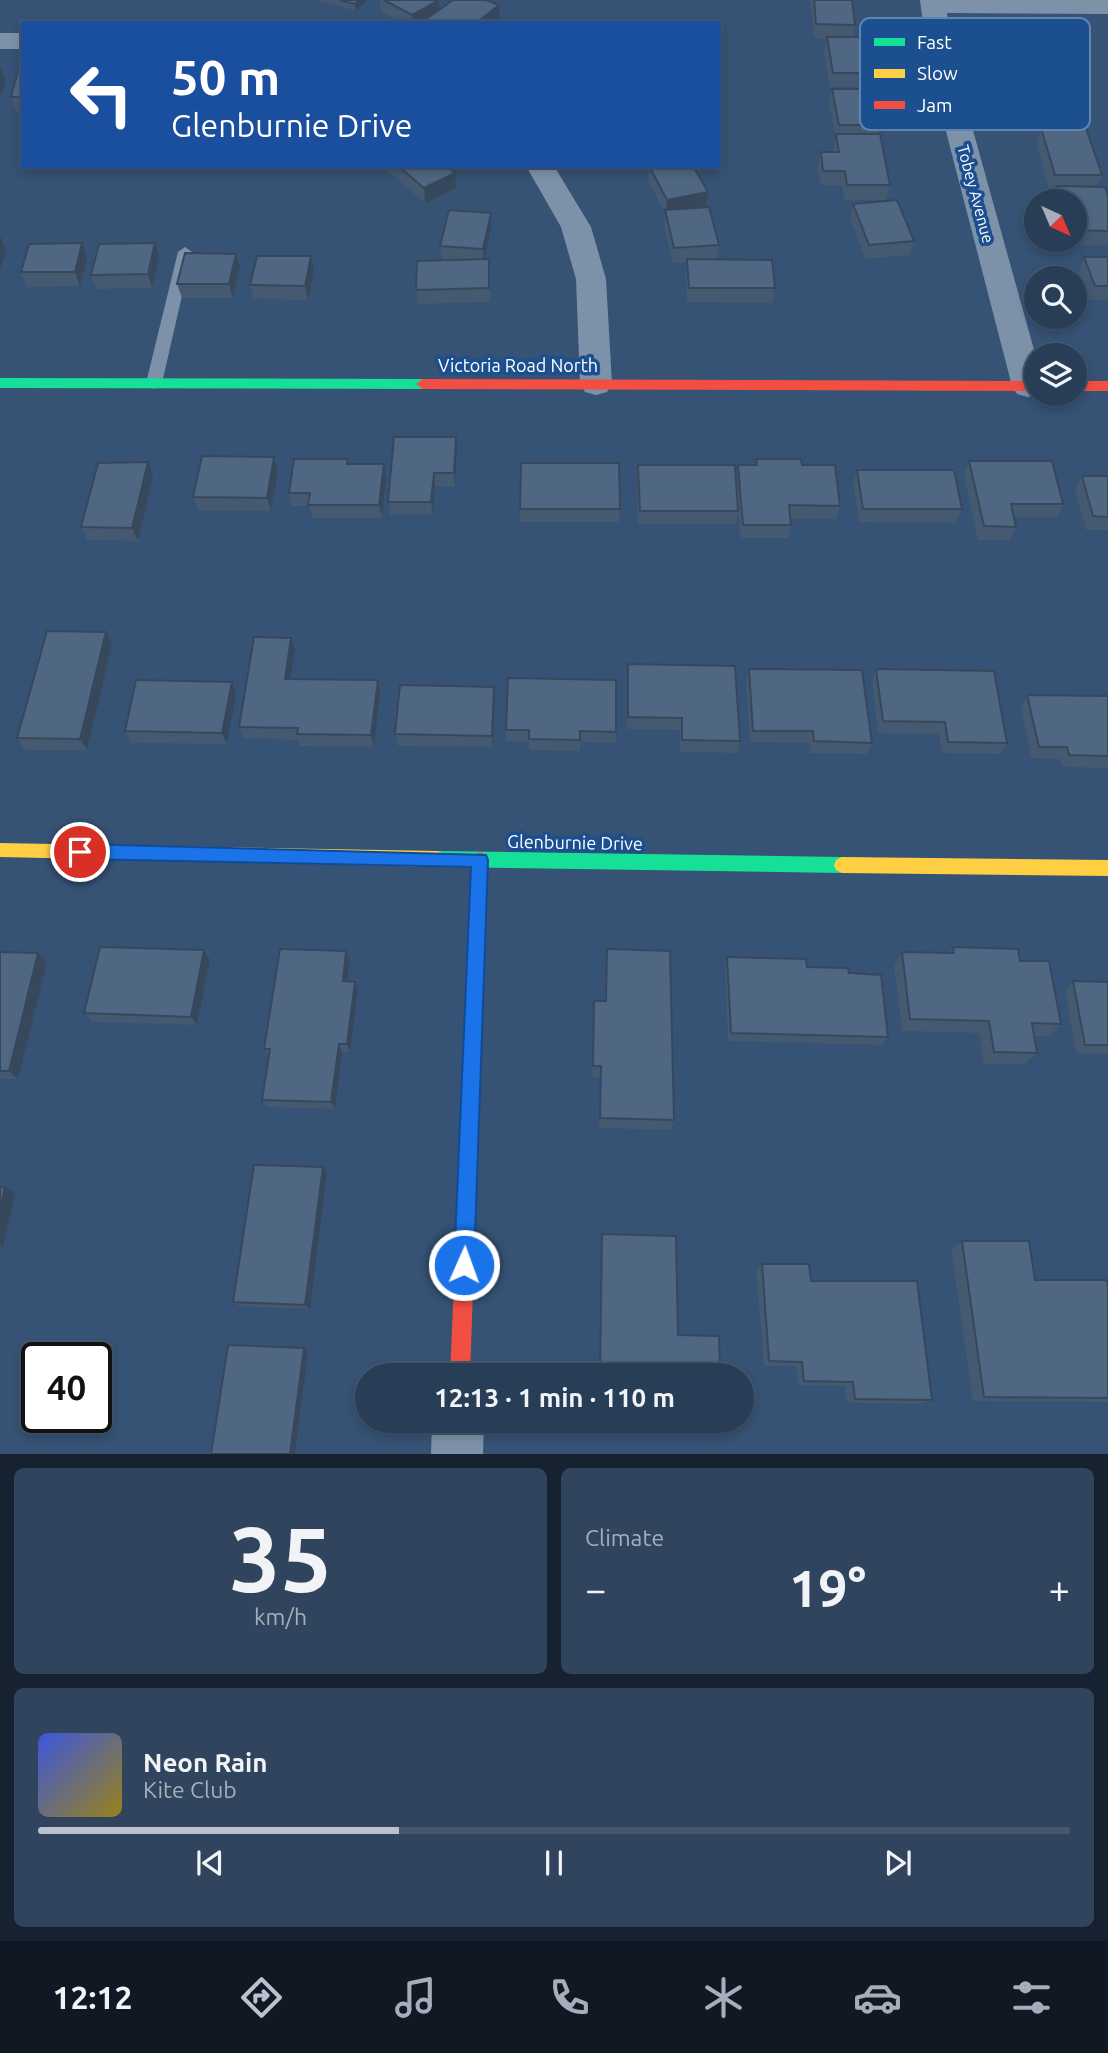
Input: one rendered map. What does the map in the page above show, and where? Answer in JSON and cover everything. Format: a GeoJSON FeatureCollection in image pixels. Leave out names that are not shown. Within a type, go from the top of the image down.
{"type":"FeatureCollection","features":[{"type":"Feature","properties":{"kind":"street"},"geometry":{"type":"LineString","coordinates":[[933,3],[1108,6]]}},
{"type":"Feature","properties":{"kind":"street"},"geometry":{"type":"LineString","coordinates":[[0,41],[21,41]]}},
{"type":"Feature","properties":{"kind":"street","name":"Tobey Avenue"},"geometry":{"type":"LineString","coordinates":[[960,130],[1024,358]]}},
{"type":"Feature","properties":{"kind":"street"},"geometry":{"type":"LineString","coordinates":[[541,168],[576,228],[591,279],[596,384]]}},
{"type":"Feature","properties":{"kind":"street","name":"Victoria Road North"},"geometry":{"type":"LineString","coordinates":[[0,383],[1024,386]]}},
{"type":"Feature","properties":{"kind":"street"},"geometry":{"type":"LineString","coordinates":[[1087,386],[1108,386]]}},
{"type":"Feature","properties":{"kind":"street","name":"Glenburnie Drive"},"geometry":{"type":"LineString","coordinates":[[0,850],[480,860],[1108,868]]}},
{"type":"Feature","properties":{"kind":"street"},"geometry":{"type":"LineString","coordinates":[[461,1363],[480,860]]}},
{"type":"Feature","properties":{"kind":"street"},"geometry":{"type":"LineString","coordinates":[[457,1454],[458,1433]]}},
{"type":"Feature","properties":{"kind":"lane"},"geometry":{"type":"LineString","coordinates":[[154,383],[185,251]]}},
{"type":"Feature","properties":{"kind":"building"},"geometry":{"type":"Polygon","coordinates":[[[340,0],[359,0],[355,4],[340,0]]]}},
{"type":"Feature","properties":{"kind":"building"},"geometry":{"type":"Polygon","coordinates":[[[384,0],[439,0],[412,15],[384,0]]]}},
{"type":"Feature","properties":{"kind":"building"},"geometry":{"type":"Polygon","coordinates":[[[453,0],[486,0],[499,5],[479,21],[425,20],[453,0]]]}},
{"type":"Feature","properties":{"kind":"building"},"geometry":{"type":"Polygon","coordinates":[[[814,0],[852,0],[855,25],[816,24],[814,0]]]}},
{"type":"Feature","properties":{"kind":"building"},"geometry":{"type":"Polygon","coordinates":[[[827,37],[860,37],[860,73],[833,73],[827,37]]]}},
{"type":"Feature","properties":{"kind":"building"},"geometry":{"type":"Polygon","coordinates":[[[18,71],[21,71],[21,97],[11,97],[18,71]]]}},
{"type":"Feature","properties":{"kind":"building"},"geometry":{"type":"Polygon","coordinates":[[[832,89],[860,89],[860,125],[839,125],[832,89]]]}},
{"type":"Feature","properties":{"kind":"building"},"geometry":{"type":"Polygon","coordinates":[[[1042,130],[1087,130],[1102,175],[1055,175],[1042,130]]]}},
{"type":"Feature","properties":{"kind":"building"},"geometry":{"type":"Polygon","coordinates":[[[836,134],[880,134],[890,185],[847,185],[845,171],[823,171],[821,152],[839,152],[836,134]]]}},
{"type":"Feature","properties":{"kind":"building"},"geometry":{"type":"Polygon","coordinates":[[[400,168],[449,168],[455,173],[424,188],[400,168]]]}},
{"type":"Feature","properties":{"kind":"building"},"geometry":{"type":"Polygon","coordinates":[[[650,168],[694,168],[708,192],[667,200],[650,168]]]}},
{"type":"Feature","properties":{"kind":"building"},"geometry":{"type":"Polygon","coordinates":[[[1057,186],[1105,187],[1108,196],[1108,231],[1087,230],[1087,189],[1058,189],[1057,186]]]}},
{"type":"Feature","properties":{"kind":"building"},"geometry":{"type":"Polygon","coordinates":[[[897,200],[914,241],[869,245],[853,204],[897,200]]]}},
{"type":"Feature","properties":{"kind":"building"},"geometry":{"type":"Polygon","coordinates":[[[709,207],[719,245],[674,248],[665,210],[709,207]]]}},
{"type":"Feature","properties":{"kind":"building"},"geometry":{"type":"Polygon","coordinates":[[[449,210],[491,213],[483,249],[440,246],[449,210]]]}},
{"type":"Feature","properties":{"kind":"building"},"geometry":{"type":"Polygon","coordinates":[[[82,243],[75,272],[21,272],[29,244],[82,243]]]}},
{"type":"Feature","properties":{"kind":"building"},"geometry":{"type":"Polygon","coordinates":[[[155,243],[148,274],[91,275],[99,244],[155,243]]]}},
{"type":"Feature","properties":{"kind":"building"},"geometry":{"type":"Polygon","coordinates":[[[185,253],[236,254],[229,284],[177,284],[185,253]]]}},
{"type":"Feature","properties":{"kind":"building"},"geometry":{"type":"Polygon","coordinates":[[[257,256],[311,256],[305,286],[250,285],[257,256]]]}},
{"type":"Feature","properties":{"kind":"building"},"geometry":{"type":"Polygon","coordinates":[[[1084,257],[1108,257],[1108,286],[1095,286],[1084,257]]]}},
{"type":"Feature","properties":{"kind":"building"},"geometry":{"type":"Polygon","coordinates":[[[489,259],[489,288],[416,290],[417,261],[489,259]]]}},
{"type":"Feature","properties":{"kind":"building"},"geometry":{"type":"Polygon","coordinates":[[[687,259],[772,260],[775,288],[689,288],[687,259]]]}},
{"type":"Feature","properties":{"kind":"building"},"geometry":{"type":"Polygon","coordinates":[[[394,437],[456,437],[454,473],[434,473],[431,502],[388,502],[394,437]]]}},
{"type":"Feature","properties":{"kind":"building"},"geometry":{"type":"Polygon","coordinates":[[[202,456],[274,457],[267,498],[193,497],[202,456]]]}},
{"type":"Feature","properties":{"kind":"building"},"geometry":{"type":"Polygon","coordinates":[[[294,459],[348,459],[347,464],[384,464],[379,505],[308,505],[310,493],[289,493],[294,459]]]}},
{"type":"Feature","properties":{"kind":"building"},"geometry":{"type":"Polygon","coordinates":[[[756,459],[801,459],[802,465],[835,465],[840,506],[789,505],[791,525],[743,525],[738,465],[757,465],[756,459]]]}},
{"type":"Feature","properties":{"kind":"building"},"geometry":{"type":"Polygon","coordinates":[[[969,461],[1052,461],[1063,504],[1011,504],[1016,527],[984,526],[969,461]]]}},
{"type":"Feature","properties":{"kind":"building"},"geometry":{"type":"Polygon","coordinates":[[[148,462],[132,528],[81,527],[98,463],[148,462]]]}},
{"type":"Feature","properties":{"kind":"building"},"geometry":{"type":"Polygon","coordinates":[[[521,463],[619,463],[620,509],[520,509],[521,463]]]}},
{"type":"Feature","properties":{"kind":"building"},"geometry":{"type":"Polygon","coordinates":[[[638,465],[735,465],[738,511],[640,511],[638,465]]]}},
{"type":"Feature","properties":{"kind":"building"},"geometry":{"type":"Polygon","coordinates":[[[857,470],[954,470],[962,509],[863,509],[857,470]]]}},
{"type":"Feature","properties":{"kind":"building"},"geometry":{"type":"Polygon","coordinates":[[[1082,476],[1108,476],[1108,517],[1093,516],[1082,476]]]}},
{"type":"Feature","properties":{"kind":"building"},"geometry":{"type":"Polygon","coordinates":[[[47,631],[106,632],[80,739],[17,738],[47,631]]]}},
{"type":"Feature","properties":{"kind":"building"},"geometry":{"type":"Polygon","coordinates":[[[254,637],[291,638],[285,679],[378,680],[371,735],[297,734],[298,728],[239,727],[254,637]]]}},
{"type":"Feature","properties":{"kind":"building"},"geometry":{"type":"Polygon","coordinates":[[[628,664],[735,666],[740,741],[682,740],[682,718],[628,717],[628,664]]]}},
{"type":"Feature","properties":{"kind":"building"},"geometry":{"type":"Polygon","coordinates":[[[749,669],[862,670],[872,743],[814,741],[813,731],[753,731],[749,669]]]}},
{"type":"Feature","properties":{"kind":"building"},"geometry":{"type":"Polygon","coordinates":[[[876,669],[994,671],[1007,743],[948,742],[945,722],[883,721],[876,669]]]}},
{"type":"Feature","properties":{"kind":"building"},"geometry":{"type":"Polygon","coordinates":[[[508,678],[616,680],[616,732],[580,731],[580,740],[529,739],[529,730],[506,730],[508,678]]]}},
{"type":"Feature","properties":{"kind":"building"},"geometry":{"type":"Polygon","coordinates":[[[136,680],[232,682],[222,733],[125,731],[136,680]]]}},
{"type":"Feature","properties":{"kind":"building"},"geometry":{"type":"Polygon","coordinates":[[[400,685],[494,687],[492,736],[395,734],[400,685]]]}},
{"type":"Feature","properties":{"kind":"building"},"geometry":{"type":"Polygon","coordinates":[[[1027,695],[1108,696],[1108,756],[1069,755],[1067,747],[1039,747],[1027,695]]]}},
{"type":"Feature","properties":{"kind":"building"},"geometry":{"type":"Polygon","coordinates":[[[100,947],[204,950],[191,1017],[84,1013],[100,947]]]}},
{"type":"Feature","properties":{"kind":"building"},"geometry":{"type":"Polygon","coordinates":[[[953,947],[1018,949],[1020,961],[1049,961],[1061,1024],[1032,1023],[1037,1053],[994,1052],[989,1021],[910,1019],[902,952],[954,953],[953,947]]]}},
{"type":"Feature","properties":{"kind":"building"},"geometry":{"type":"Polygon","coordinates":[[[280,949],[346,951],[343,981],[355,982],[347,1044],[339,1044],[331,1102],[262,1100],[270,1049],[264,1049],[280,949]]]}},
{"type":"Feature","properties":{"kind":"building"},"geometry":{"type":"Polygon","coordinates":[[[607,949],[670,951],[674,1120],[600,1118],[601,1066],[593,1066],[594,1001],[606,1001],[607,949]]]}},
{"type":"Feature","properties":{"kind":"building"},"geometry":{"type":"Polygon","coordinates":[[[0,952],[38,953],[9,1071],[0,1071],[0,952]]]}},
{"type":"Feature","properties":{"kind":"building"},"geometry":{"type":"Polygon","coordinates":[[[727,957],[806,959],[807,967],[848,968],[849,973],[881,975],[888,1037],[731,1033],[727,957]]]}},
{"type":"Feature","properties":{"kind":"building"},"geometry":{"type":"Polygon","coordinates":[[[1073,981],[1108,982],[1108,1045],[1085,1045],[1073,981]]]}},
{"type":"Feature","properties":{"kind":"building"},"geometry":{"type":"Polygon","coordinates":[[[254,1165],[323,1167],[305,1305],[233,1302],[254,1165]]]}},
{"type":"Feature","properties":{"kind":"building"},"geometry":{"type":"Polygon","coordinates":[[[0,1187],[5,1187],[0,1210],[0,1187]]]}},
{"type":"Feature","properties":{"kind":"building"},"geometry":{"type":"Polygon","coordinates":[[[602,1234],[676,1236],[678,1335],[719,1336],[720,1363],[600,1363],[602,1234]]]}},
{"type":"Feature","properties":{"kind":"building"},"geometry":{"type":"Polygon","coordinates":[[[962,1241],[1029,1241],[1035,1280],[1107,1280],[1108,1398],[984,1397],[962,1241]]]}},
{"type":"Feature","properties":{"kind":"building"},"geometry":{"type":"Polygon","coordinates":[[[762,1264],[809,1264],[811,1281],[917,1281],[932,1400],[855,1399],[853,1382],[804,1381],[802,1362],[769,1361],[762,1264]]]}},
{"type":"Feature","properties":{"kind":"building"},"geometry":{"type":"Polygon","coordinates":[[[228,1345],[304,1348],[290,1454],[211,1454],[228,1345]]]}},
{"type":"Feature","properties":{"kind":"traffic: fast"},"geometry":{"type":"LineString","coordinates":[[0,383],[423,384]]}},
{"type":"Feature","properties":{"kind":"traffic: fast"},"geometry":{"type":"LineString","coordinates":[[438,859],[842,865]]}},
{"type":"Feature","properties":{"kind":"traffic: slow"},"geometry":{"type":"LineString","coordinates":[[0,850],[438,859]]}},
{"type":"Feature","properties":{"kind":"traffic: slow"},"geometry":{"type":"LineString","coordinates":[[842,865],[1108,868]]}},
{"type":"Feature","properties":{"kind":"traffic: jam"},"geometry":{"type":"LineString","coordinates":[[423,384],[1024,386]]}},
{"type":"Feature","properties":{"kind":"traffic: jam"},"geometry":{"type":"LineString","coordinates":[[1087,386],[1108,386]]}},
{"type":"Feature","properties":{"kind":"traffic: jam"},"geometry":{"type":"LineString","coordinates":[[461,1363],[480,860]]}},
{"type":"Feature","properties":{"kind":"route"},"geometry":{"type":"LineString","coordinates":[[80,852],[480,860],[464,1265]]}}]}
